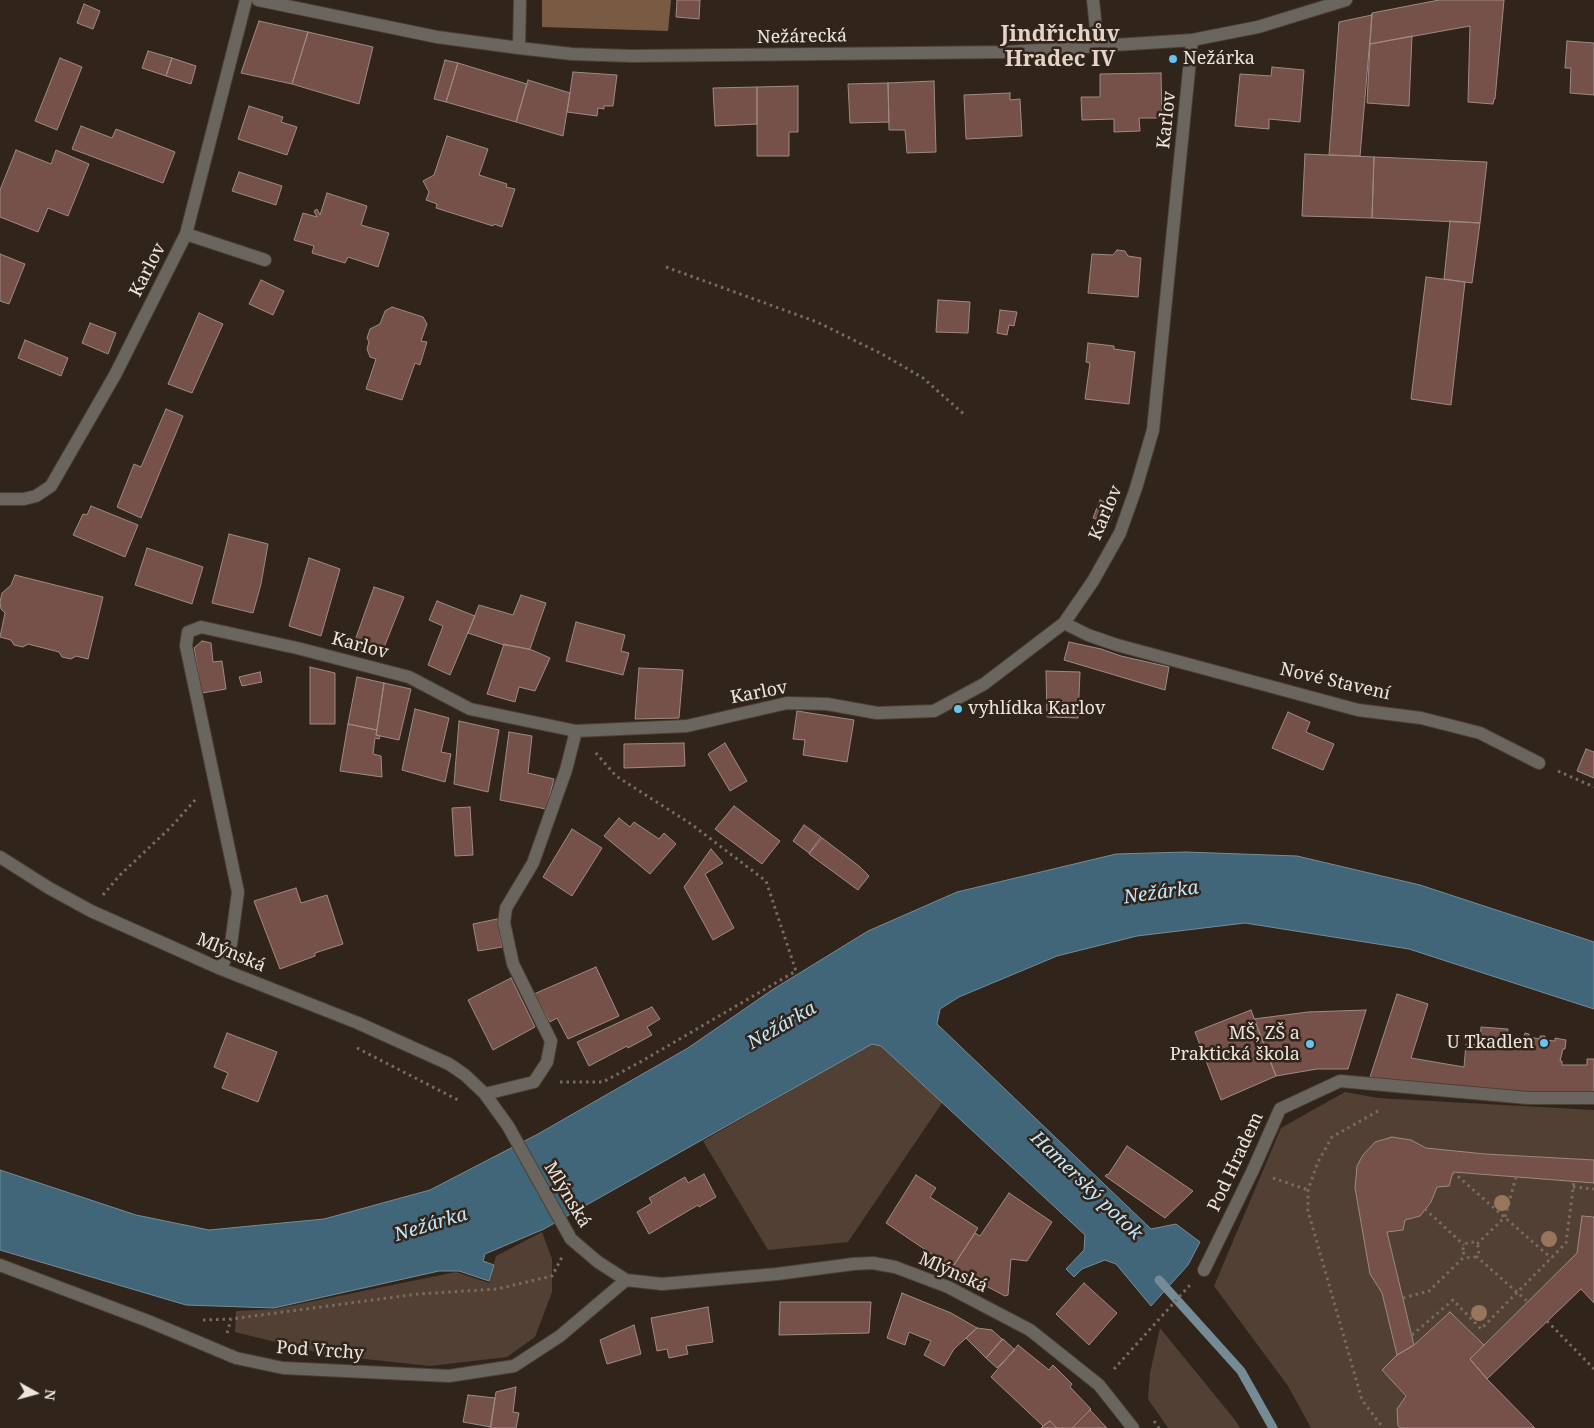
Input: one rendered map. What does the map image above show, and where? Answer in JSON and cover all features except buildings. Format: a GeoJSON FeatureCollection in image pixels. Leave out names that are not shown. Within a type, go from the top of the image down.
{"type":"FeatureCollection","features":[{"type":"Feature","properties":{"kind":"street","name":"Karlov"},"geometry":{"type":"LineString","coordinates":[[0,499],[24,499],[36,496],[51,486],[115,375],[186,234],[246,0]]}},
{"type":"Feature","properties":{"kind":"street","name":"Nežárecká"},"geometry":{"type":"LineString","coordinates":[[258,0],[437,37],[572,54],[632,56],[1006,52],[1192,40],[1258,27],[1346,0]]}},
{"type":"Feature","properties":{"kind":"street"},"geometry":{"type":"LineString","coordinates":[[519,48],[520,0]]}},
{"type":"Feature","properties":{"kind":"street"},"geometry":{"type":"LineString","coordinates":[[1093,0],[1098,47]]}},
{"type":"Feature","properties":{"kind":"street","name":"Karlov"},"geometry":{"type":"LineString","coordinates":[[221,969],[232,944],[238,892],[186,646],[188,632],[201,627],[297,648],[408,677],[470,709],[576,731],[687,726],[786,703],[827,704],[877,713],[934,711],[984,684],[1064,623],[1093,582],[1120,533],[1136,488],[1153,430],[1192,40]]}},
{"type":"Feature","properties":{"kind":"street"},"geometry":{"type":"LineString","coordinates":[[186,234],[264,260]]}},
{"type":"Feature","properties":{"kind":"street","name":"Nové Stavení"},"geometry":{"type":"LineString","coordinates":[[1064,623],[1088,635],[1117,644],[1358,710],[1421,718],[1480,733],[1539,764]]}},
{"type":"Feature","properties":{"kind":"street"},"geometry":{"type":"LineString","coordinates":[[485,1094],[534,1082],[547,1062],[551,1041],[513,964],[504,923],[506,908],[534,864],[566,770],[576,731]]}},
{"type":"Feature","properties":{"kind":"street","name":"Mlýnská"},"geometry":{"type":"LineString","coordinates":[[0,857],[49,888],[91,911],[221,969],[358,1023],[449,1064],[465,1075],[485,1094],[508,1126],[571,1239],[598,1262],[626,1280],[662,1284],[777,1274],[853,1264],[874,1263],[896,1267],[948,1286],[1030,1330],[1099,1385],[1133,1428]]}},
{"type":"Feature","properties":{"kind":"street","name":"Pod Hradem"},"geometry":{"type":"LineString","coordinates":[[1204,1270],[1253,1170],[1280,1109],[1340,1081],[1528,1098],[1594,1098]]}},
{"type":"Feature","properties":{"kind":"street","name":"Pod Vrchy"},"geometry":{"type":"LineString","coordinates":[[0,1265],[148,1321],[236,1358],[283,1368],[449,1376],[514,1366],[560,1336],[626,1280]]}},
{"type":"Feature","properties":{"kind":"path"},"geometry":{"type":"LineString","coordinates":[[666,267],[817,322],[874,350],[923,378],[966,416]]}},
{"type":"Feature","properties":{"kind":"path"},"geometry":{"type":"LineString","coordinates":[[534,1082],[603,1082],[796,971],[766,881],[692,824],[616,776],[576,731]]}},
{"type":"Feature","properties":{"kind":"path"},"geometry":{"type":"LineString","coordinates":[[1539,764],[1594,787]]}},
{"type":"Feature","properties":{"kind":"path"},"geometry":{"type":"LineString","coordinates":[[91,911],[120,875],[171,827],[214,777]]}},
{"type":"Feature","properties":{"kind":"path"},"geometry":{"type":"LineString","coordinates":[[1378,1111],[1332,1137],[1318,1162],[1308,1190],[1308,1211],[1362,1400],[1383,1428]]}},
{"type":"Feature","properties":{"kind":"path"},"geometry":{"type":"LineString","coordinates":[[1253,1170],[1261,1175],[1308,1190]]}},
{"type":"Feature","properties":{"kind":"path"},"geometry":{"type":"LineString","coordinates":[[1453,1172],[1551,1258]]}},
{"type":"Feature","properties":{"kind":"path"},"geometry":{"type":"LineString","coordinates":[[1477,1244],[1505,1217],[1516,1177]]}},
{"type":"Feature","properties":{"kind":"path"},"geometry":{"type":"LineString","coordinates":[[1412,1335],[1453,1300],[1480,1329],[1566,1243],[1574,1181]]}},
{"type":"Feature","properties":{"kind":"path"},"geometry":{"type":"LineString","coordinates":[[1573,1187],[1594,1189]]}},
{"type":"Feature","properties":{"kind":"path"},"geometry":{"type":"LineString","coordinates":[[1425,1209],[1464,1245]]}},
{"type":"Feature","properties":{"kind":"path"},"geometry":{"type":"LineString","coordinates":[[231,1319],[418,1294],[497,1289],[552,1276],[571,1239]]}},
{"type":"Feature","properties":{"kind":"path"},"geometry":{"type":"LineString","coordinates":[[1464,1245],[1472,1242],[1477,1244]]}},
{"type":"Feature","properties":{"kind":"path"},"geometry":{"type":"LineString","coordinates":[[1464,1245],[1462,1249],[1466,1256],[1470,1258],[1476,1256],[1479,1251],[1477,1244]]}},
{"type":"Feature","properties":{"kind":"path"},"geometry":{"type":"LineString","coordinates":[[1403,1298],[1429,1291],[1466,1256]]}},
{"type":"Feature","properties":{"kind":"path"},"geometry":{"type":"LineString","coordinates":[[1476,1256],[1528,1302]]}},
{"type":"Feature","properties":{"kind":"path"},"geometry":{"type":"LineString","coordinates":[[1099,1385],[1204,1270]]}},
{"type":"Feature","properties":{"kind":"path"},"geometry":{"type":"LineString","coordinates":[[1547,1321],[1594,1369]]}},
{"type":"Feature","properties":{"kind":"shaded area"},"geometry":{"type":"Polygon","coordinates":[[[542,0],[671,0],[668,31],[542,27],[542,0]]]}},
{"type":"Feature","properties":{"kind":"shaded area"},"geometry":{"type":"Polygon","coordinates":[[[871,1044],[881,1046],[942,1103],[848,1242],[768,1250],[703,1141],[871,1044]]]}},
{"type":"Feature","properties":{"kind":"shaded area"},"geometry":{"type":"Polygon","coordinates":[[[1345,1092],[1378,1098],[1594,1110],[1594,1160],[1485,1154],[1426,1148],[1411,1140],[1392,1137],[1375,1142],[1363,1155],[1357,1166],[1355,1189],[1370,1274],[1382,1293],[1397,1355],[1383,1370],[1406,1396],[1397,1409],[1398,1426],[1401,1428],[1311,1428],[1288,1386],[1214,1286],[1281,1128],[1345,1092]]]}},
{"type":"Feature","properties":{"kind":"shaded area"},"geometry":{"type":"Polygon","coordinates":[[[1453,1172],[1594,1183],[1594,1217],[1582,1217],[1577,1253],[1484,1345],[1450,1312],[1414,1345],[1387,1232],[1402,1230],[1405,1220],[1420,1216],[1437,1187],[1453,1172]]]}},
{"type":"Feature","properties":{"kind":"shaded area"},"geometry":{"type":"Polygon","coordinates":[[[542,1232],[552,1259],[552,1292],[535,1337],[507,1357],[430,1366],[328,1355],[235,1332],[236,1311],[275,1309],[456,1272],[489,1283],[496,1256],[542,1232]]]}},
{"type":"Feature","properties":{"kind":"shaded area"},"geometry":{"type":"Polygon","coordinates":[[[1160,1328],[1240,1428],[1168,1428],[1148,1399],[1150,1373],[1160,1328]]]}},
{"type":"Feature","properties":{"kind":"water"},"geometry":{"type":"Polygon","coordinates":[[[1186,852],[1297,856],[1420,885],[1594,942],[1594,1009],[1409,949],[1245,923],[1137,936],[1057,956],[959,997],[940,1009],[937,1024],[1151,1229],[1176,1224],[1200,1242],[1188,1265],[1151,1306],[1116,1264],[1105,1260],[1082,1269],[1074,1277],[1066,1269],[1084,1250],[1085,1235],[881,1046],[872,1044],[544,1229],[485,1254],[483,1261],[494,1265],[489,1281],[459,1271],[439,1271],[274,1308],[186,1305],[0,1250],[0,1170],[136,1215],[209,1230],[324,1219],[430,1190],[538,1134],[688,1048],[772,990],[868,931],[957,892],[1116,854],[1186,852]]]}},
{"type":"Feature","properties":{"kind":"waterway","name":"Hamerský potok"},"geometry":{"type":"LineString","coordinates":[[1159,1280],[1241,1371],[1273,1428]]}},
{"type":"Feature","properties":{"kind":"place","name":"Nežárka"},"geometry":{"type":"Point","coordinates":[1173,59]}},
{"type":"Feature","properties":{"kind":"place","name":"vyhlídka Karlov"},"geometry":{"type":"Point","coordinates":[958,709]}},
{"type":"Feature","properties":{"kind":"place","name":"U Tkadlen"},"geometry":{"type":"Point","coordinates":[1544,1043]}},
{"type":"Feature","properties":{"kind":"place","name":"MŠ, ZŠ a Praktická škola"},"geometry":{"type":"Point","coordinates":[1310,1044]}},
{"type":"Feature","properties":{"kind":"district","name":"Jindřichův Hradec IV"},"geometry":{"type":"Point","coordinates":[1060,48]}}]}
